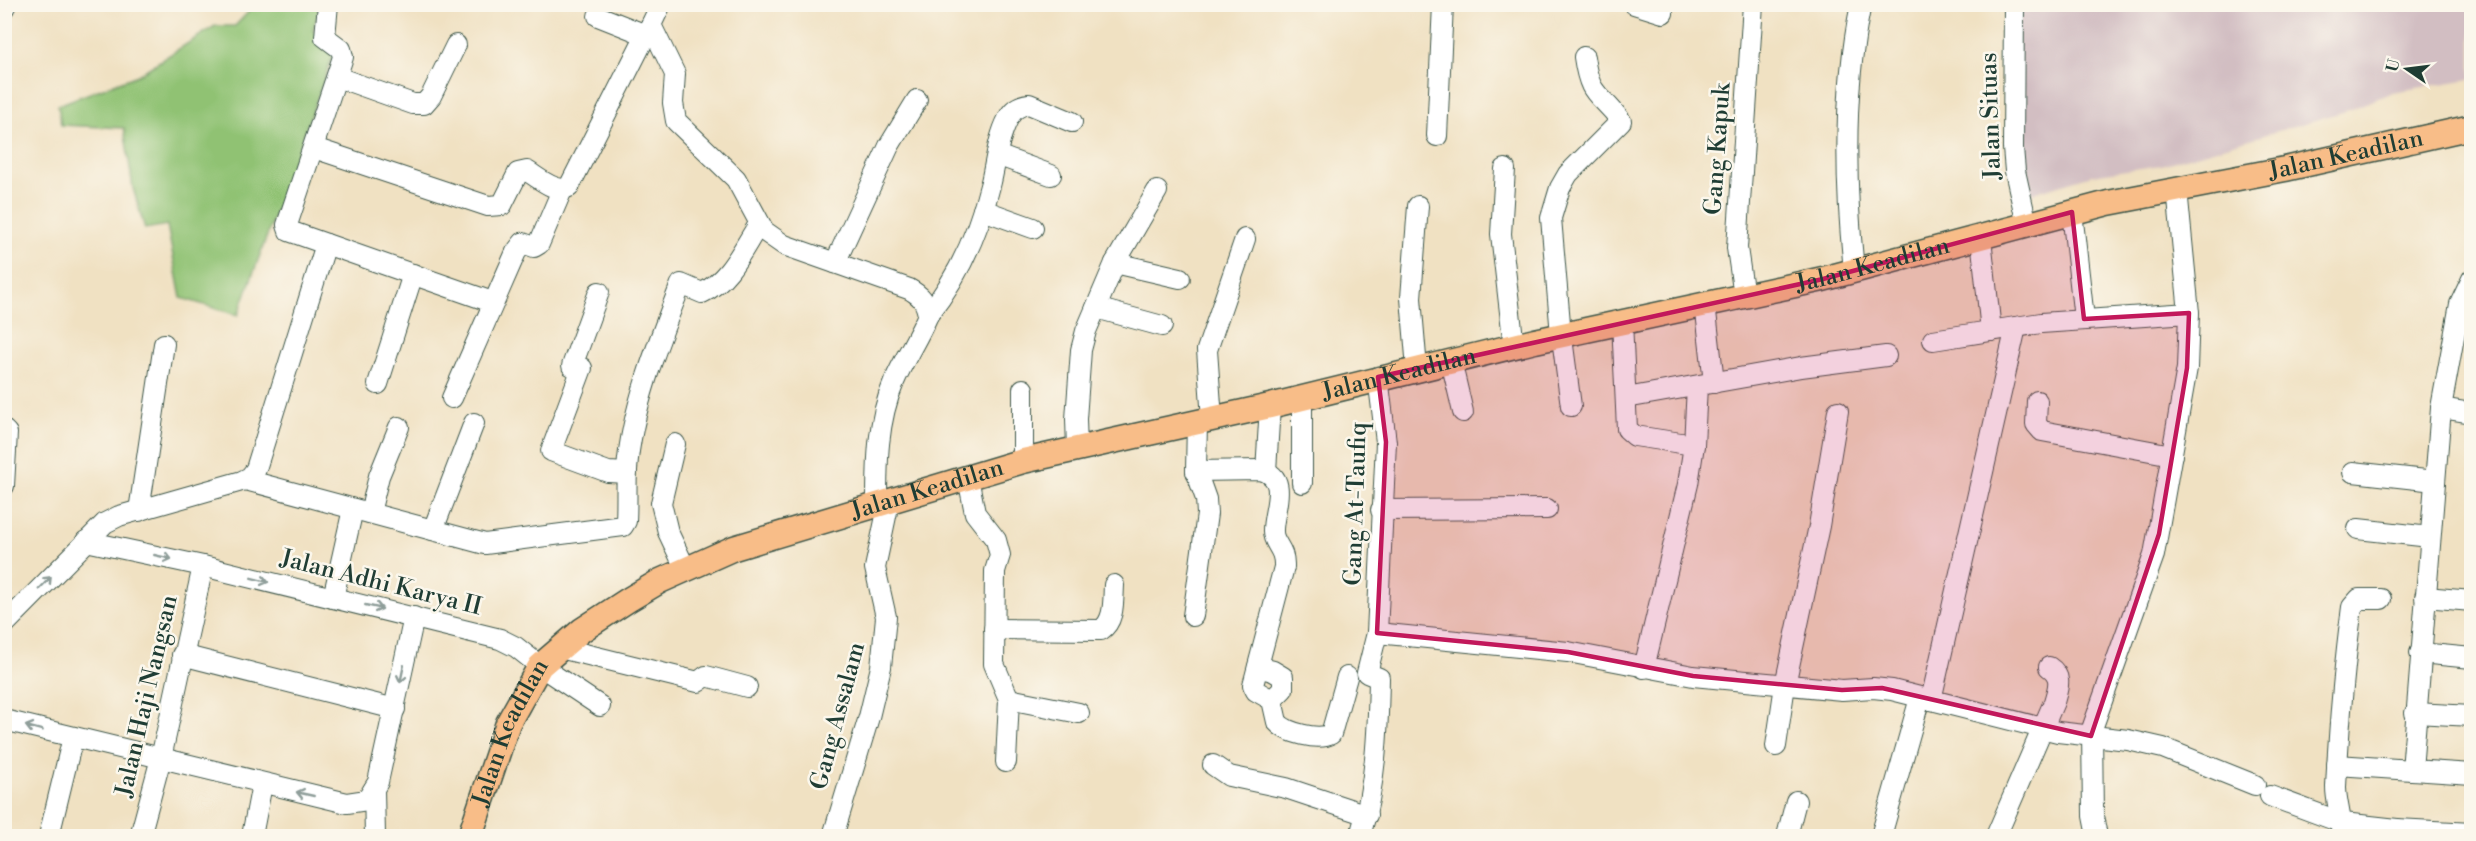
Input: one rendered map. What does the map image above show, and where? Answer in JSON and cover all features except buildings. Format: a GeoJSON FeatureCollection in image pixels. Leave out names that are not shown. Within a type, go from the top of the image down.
{"type":"FeatureCollection","features":[{"type":"Feature","properties":{"kind":"main road","name":"Jalan Keadilan"},"geometry":{"type":"LineString","coordinates":[[470,837],[508,723],[540,666],[560,648],[619,605],[686,570],[778,533],[883,504],[1023,461],[1076,442],[1204,420],[1378,377],[1416,363],[1450,361],[1705,303],[1741,282],[1854,270],[1981,238],[2023,209],[2072,212],[2390,147],[2472,127]]}},
{"type":"Feature","properties":{"kind":"street"},"geometry":{"type":"LineString","coordinates":[[328,4],[326,37],[343,53],[287,228],[492,303]]}},
{"type":"Feature","properties":{"kind":"street"},"geometry":{"type":"LineString","coordinates":[[452,398],[492,303],[520,245],[523,243],[534,247],[544,237],[562,190],[569,187],[661,4]]}},
{"type":"Feature","properties":{"kind":"street"},"geometry":{"type":"LineString","coordinates":[[1437,136],[1443,4]]}},
{"type":"Feature","properties":{"kind":"street"},"geometry":{"type":"LineString","coordinates":[[1634,4],[1663,13]]}},
{"type":"Feature","properties":{"kind":"street","name":"Gang Kapuk"},"geometry":{"type":"LineString","coordinates":[[1741,282],[1738,226],[1753,4]]}},
{"type":"Feature","properties":{"kind":"street","name":"Jalan Situas"},"geometry":{"type":"LineString","coordinates":[[2014,4],[2013,148],[2023,209]]}},
{"type":"Feature","properties":{"kind":"street"},"geometry":{"type":"LineString","coordinates":[[1854,270],[1850,238],[1850,107],[1856,5]]}},
{"type":"Feature","properties":{"kind":"street"},"geometry":{"type":"LineString","coordinates":[[598,16],[648,30],[675,74],[676,121],[736,179],[759,224],[770,235],[784,245],[909,289],[924,300],[928,315]]}},
{"type":"Feature","properties":{"kind":"street"},"geometry":{"type":"LineString","coordinates":[[337,76],[413,104],[424,104],[431,96],[456,45]]}},
{"type":"Feature","properties":{"kind":"street"},"geometry":{"type":"LineString","coordinates":[[1571,406],[1551,239],[1551,218],[1555,202],[1568,174],[1621,121],[1592,90],[1587,81],[1584,57]]}},
{"type":"Feature","properties":{"kind":"street"},"geometry":{"type":"LineString","coordinates":[[835,263],[889,146],[917,100]]}},
{"type":"Feature","properties":{"kind":"street","name":"Gang Assalam"},"geometry":{"type":"LineString","coordinates":[[833,837],[869,717],[881,667],[886,617],[875,568],[883,504],[879,448],[884,416],[893,384],[928,315],[952,283],[964,262],[984,210],[1008,118],[1022,104],[1040,107],[1072,122]]}},
{"type":"Feature","properties":{"kind":"street"},"geometry":{"type":"LineString","coordinates":[[314,148],[488,206],[502,205],[518,173],[522,171],[562,190]]}},
{"type":"Feature","properties":{"kind":"street"},"geometry":{"type":"LineString","coordinates":[[997,155],[1051,175]]}},
{"type":"Feature","properties":{"kind":"street"},"geometry":{"type":"LineString","coordinates":[[1504,169],[1501,234],[1514,347]]}},
{"type":"Feature","properties":{"kind":"street"},"geometry":{"type":"LineString","coordinates":[[2097,837],[2093,816],[2091,736],[2154,555],[2187,369],[2188,313],[2177,189]]}},
{"type":"Feature","properties":{"kind":"street"},"geometry":{"type":"LineString","coordinates":[[1076,442],[1082,350],[1096,308],[1115,263],[1157,191]]}},
{"type":"Feature","properties":{"kind":"street"},"geometry":{"type":"LineString","coordinates":[[1416,363],[1410,298],[1419,206]]}},
{"type":"Feature","properties":{"kind":"street"},"geometry":{"type":"LineString","coordinates":[[984,210],[1033,228]]}},
{"type":"Feature","properties":{"kind":"street"},"geometry":{"type":"LineString","coordinates":[[2072,212],[2084,319]]}},
{"type":"Feature","properties":{"kind":"street"},"geometry":{"type":"LineString","coordinates":[[4,625],[86,541],[112,519],[246,480],[475,542],[495,544],[623,526],[626,521],[627,473],[648,374],[681,284],[702,293],[714,288],[724,278],[759,224]]}},
{"type":"Feature","properties":{"kind":"street"},"geometry":{"type":"LineString","coordinates":[[1981,238],[1991,331]]}},
{"type":"Feature","properties":{"kind":"street"},"geometry":{"type":"LineString","coordinates":[[1193,616],[1206,514],[1206,500],[1196,471],[1204,420],[1207,350],[1245,239]]}},
{"type":"Feature","properties":{"kind":"street"},"geometry":{"type":"LineString","coordinates":[[246,480],[258,461],[326,244]]}},
{"type":"Feature","properties":{"kind":"street"},"geometry":{"type":"LineString","coordinates":[[1115,263],[1180,278]]}},
{"type":"Feature","properties":{"kind":"street"},"geometry":{"type":"LineString","coordinates":[[378,384],[413,274]]}},
{"type":"Feature","properties":{"kind":"street"},"geometry":{"type":"LineString","coordinates":[[2412,770],[2441,408],[2460,304],[2472,279]]}},
{"type":"Feature","properties":{"kind":"street"},"geometry":{"type":"LineString","coordinates":[[598,292],[572,366],[582,368],[551,451],[608,472],[627,473]]}},
{"type":"Feature","properties":{"kind":"street"},"geometry":{"type":"LineString","coordinates":[[1644,668],[1675,547],[1706,384],[1705,303]]}},
{"type":"Feature","properties":{"kind":"street"},"geometry":{"type":"LineString","coordinates":[[1096,308],[1162,326]]}},
{"type":"Feature","properties":{"kind":"street"},"geometry":{"type":"LineString","coordinates":[[1933,340],[2084,319],[2188,313]]}},
{"type":"Feature","properties":{"kind":"street"},"geometry":{"type":"LineString","coordinates":[[1622,321],[1627,429],[1631,434],[1694,445]]}},
{"type":"Feature","properties":{"kind":"street"},"geometry":{"type":"LineString","coordinates":[[1881,837],[1925,699],[2016,327]]}},
{"type":"Feature","properties":{"kind":"street"},"geometry":{"type":"LineString","coordinates":[[139,511],[164,344]]}},
{"type":"Feature","properties":{"kind":"street"},"geometry":{"type":"LineString","coordinates":[[1626,398],[1801,367],[1886,356]]}},
{"type":"Feature","properties":{"kind":"street"},"geometry":{"type":"LineString","coordinates":[[1450,361],[1463,412]]}},
{"type":"Feature","properties":{"kind":"street","name":"Gang At-Taufiq"},"geometry":{"type":"LineString","coordinates":[[1367,815],[1374,774],[1379,678],[1367,673],[1377,633],[1386,442],[1378,377]]}},
{"type":"Feature","properties":{"kind":"street"},"geometry":{"type":"LineString","coordinates":[[1023,389],[1023,461]]}},
{"type":"Feature","properties":{"kind":"street"},"geometry":{"type":"LineString","coordinates":[[1302,397],[1302,483]]}},
{"type":"Feature","properties":{"kind":"street"},"geometry":{"type":"LineString","coordinates":[[2037,401],[2036,424],[2042,431],[2172,455]]}},
{"type":"Feature","properties":{"kind":"street"},"geometry":{"type":"LineString","coordinates":[[1267,406],[1263,470],[1279,492],[1273,533],[1284,553],[1284,567],[1258,667],[1284,677],[1283,689],[1272,700],[1277,722],[1283,728],[1328,737],[1333,731],[1347,677]]}},
{"type":"Feature","properties":{"kind":"street"},"geometry":{"type":"LineString","coordinates":[[2441,408],[2472,413]]}},
{"type":"Feature","properties":{"kind":"street"},"geometry":{"type":"LineString","coordinates":[[1776,746],[1785,685],[1819,526],[1838,411]]}},
{"type":"Feature","properties":{"kind":"street"},"geometry":{"type":"LineString","coordinates":[[433,530],[474,423]]}},
{"type":"Feature","properties":{"kind":"street"},"geometry":{"type":"LineString","coordinates":[[333,598],[362,511],[399,427]]}},
{"type":"Feature","properties":{"kind":"street"},"geometry":{"type":"LineString","coordinates":[[4,429],[7,433],[4,486]]}},
{"type":"Feature","properties":{"kind":"street"},"geometry":{"type":"LineString","coordinates":[[675,444],[662,503],[668,532],[686,570]]}},
{"type":"Feature","properties":{"kind":"street"},"geometry":{"type":"LineString","coordinates":[[1196,471],[1263,470]]}},
{"type":"Feature","properties":{"kind":"street"},"geometry":{"type":"LineString","coordinates":[[2353,472],[2435,481]]}},
{"type":"Feature","properties":{"kind":"street"},"geometry":{"type":"LineString","coordinates":[[968,478],[975,513],[996,540],[1000,555],[995,572],[994,664],[1009,699],[1006,762]]}},
{"type":"Feature","properties":{"kind":"street"},"geometry":{"type":"LineString","coordinates":[[1381,510],[1547,509]]}},
{"type":"Feature","properties":{"kind":"street"},"geometry":{"type":"LineString","coordinates":[[112,519],[131,550]]}},
{"type":"Feature","properties":{"kind":"street"},"geometry":{"type":"LineString","coordinates":[[2358,529],[2430,537]]}},
{"type":"Feature","properties":{"kind":"street","name":"Jalan Adhi Karya II"},"geometry":{"type":"LineString","coordinates":[[86,541],[203,566],[507,641],[600,706]]}},
{"type":"Feature","properties":{"kind":"street","name":"Jalan Haji Nangsan"},"geometry":{"type":"LineString","coordinates":[[140,837],[161,758],[203,566]]}},
{"type":"Feature","properties":{"kind":"street"},"geometry":{"type":"LineString","coordinates":[[994,628],[1101,630],[1108,626],[1111,617],[1114,585]]}},
{"type":"Feature","properties":{"kind":"street"},"geometry":{"type":"LineString","coordinates":[[2425,597],[2472,601]]}},
{"type":"Feature","properties":{"kind":"street"},"geometry":{"type":"LineString","coordinates":[[2342,830],[2336,796],[2337,765],[2352,607],[2360,599],[2381,599]]}},
{"type":"Feature","properties":{"kind":"street"},"geometry":{"type":"LineString","coordinates":[[375,837],[375,789],[414,617]]}},
{"type":"Feature","properties":{"kind":"street"},"geometry":{"type":"LineString","coordinates":[[1377,633],[1553,650],[1693,676],[1842,690],[1882,688],[2042,728],[2128,740],[2163,748],[2262,790],[2342,830],[2461,834]]}},
{"type":"Feature","properties":{"kind":"street"},"geometry":{"type":"LineString","coordinates":[[560,648],[693,681],[698,682],[706,676],[747,687]]}},
{"type":"Feature","properties":{"kind":"street"},"geometry":{"type":"LineString","coordinates":[[2420,653],[2472,658]]}},
{"type":"Feature","properties":{"kind":"street"},"geometry":{"type":"LineString","coordinates":[[182,655],[394,710]]}},
{"type":"Feature","properties":{"kind":"street"},"geometry":{"type":"LineString","coordinates":[[1996,837],[2058,689],[2057,672],[2049,667]]}},
{"type":"Feature","properties":{"kind":"street"},"geometry":{"type":"LineString","coordinates":[[1009,699],[1079,713]]}},
{"type":"Feature","properties":{"kind":"street"},"geometry":{"type":"LineString","coordinates":[[2415,713],[2472,716]]}},
{"type":"Feature","properties":{"kind":"street"},"geometry":{"type":"LineString","coordinates":[[4,720],[347,803],[367,800],[375,789]]}},
{"type":"Feature","properties":{"kind":"street"},"geometry":{"type":"LineString","coordinates":[[49,837],[73,737]]}},
{"type":"Feature","properties":{"kind":"street"},"geometry":{"type":"LineString","coordinates":[[1213,765],[1229,776],[1286,788],[1367,815],[1360,837]]}},
{"type":"Feature","properties":{"kind":"street"},"geometry":{"type":"LineString","coordinates":[[2337,765],[2472,774]]}},
{"type":"Feature","properties":{"kind":"street"},"geometry":{"type":"LineString","coordinates":[[252,837],[262,784]]}},
{"type":"Feature","properties":{"kind":"street"},"geometry":{"type":"LineString","coordinates":[[1787,837],[1796,801]]}},
{"type":"Feature","properties":{"kind":"highlighted area"},"geometry":{"type":"Polygon","coordinates":[[[2072,212],[2084,319],[2189,313],[2187,368],[2159,534],[2091,736],[1882,688],[1842,690],[1693,676],[1568,652],[1377,633],[1386,442],[1378,377],[1823,279],[2072,212]]]}},
{"type":"Feature","properties":{"kind":"shaded area"},"geometry":{"type":"Polygon","coordinates":[[[2010,5],[2471,5],[2471,79],[2393,92],[2346,111],[2162,165],[2092,175],[2013,199],[2010,5]]]}},
{"type":"Feature","properties":{"kind":"green space"},"geometry":{"type":"Polygon","coordinates":[[[255,5],[320,5],[313,31],[336,47],[238,315],[181,298],[167,225],[145,229],[133,188],[124,128],[61,125],[58,105],[138,75],[215,26],[235,26],[255,5]]]}}]}
